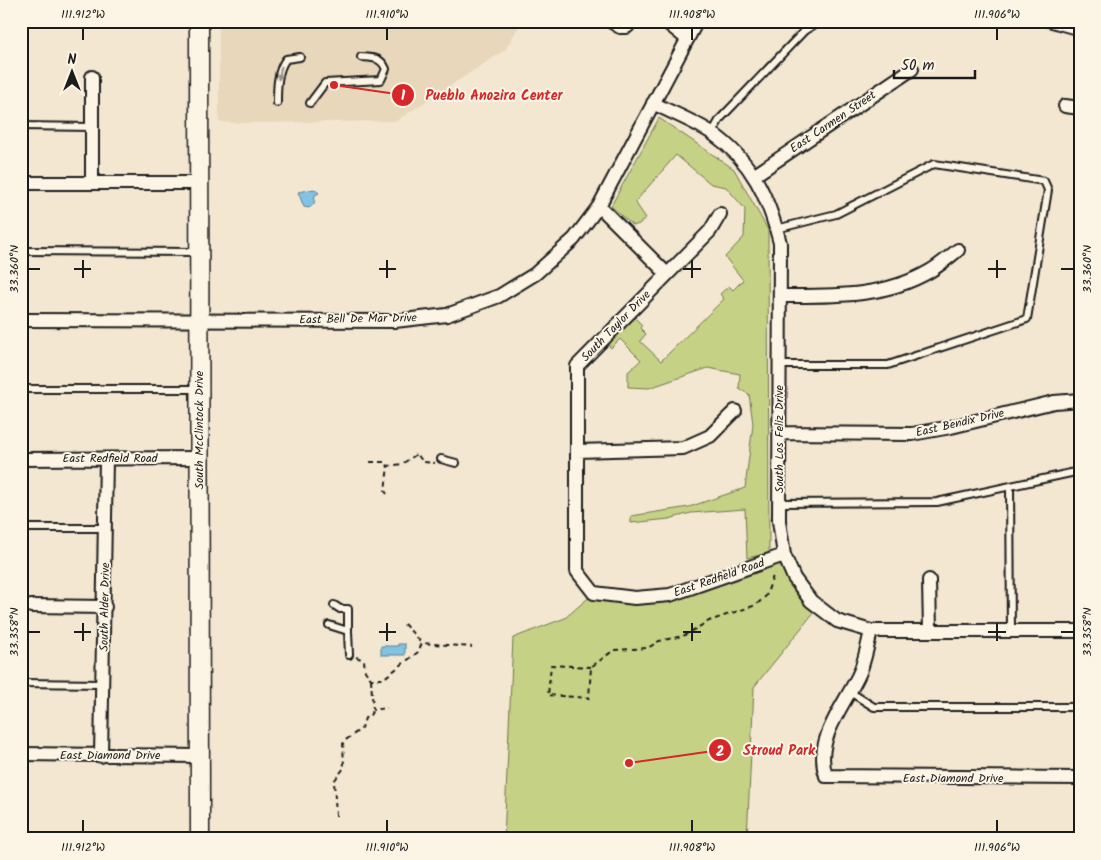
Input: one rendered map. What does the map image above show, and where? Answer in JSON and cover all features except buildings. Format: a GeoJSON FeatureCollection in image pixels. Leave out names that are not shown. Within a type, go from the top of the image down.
{"type":"FeatureCollection","features":[{"type":"Feature","properties":{"kind":"main road","name":"South McClintock Drive"},"geometry":{"type":"LineString","coordinates":[[199,21],[200,839]]}},
{"type":"Feature","properties":{"kind":"street"},"geometry":{"type":"LineString","coordinates":[[610,21],[620,27],[627,27],[632,21]]}},
{"type":"Feature","properties":{"kind":"street"},"geometry":{"type":"LineString","coordinates":[[665,21],[686,38]]}},
{"type":"Feature","properties":{"kind":"street","name":"East Bell De Mar Drive"},"geometry":{"type":"LineString","coordinates":[[21,320],[395,321],[447,315],[499,296],[535,274],[574,239],[599,206],[694,23]]}},
{"type":"Feature","properties":{"kind":"street","name":"East Carmen Street"},"geometry":{"type":"LineString","coordinates":[[755,175],[912,69]]}},
{"type":"Feature","properties":{"kind":"street"},"geometry":{"type":"LineString","coordinates":[[92,77],[92,183]]}},
{"type":"Feature","properties":{"kind":"street","name":"South Los Feliz Drive"},"geometry":{"type":"LineString","coordinates":[[653,103],[712,133],[755,175],[771,208],[780,242],[778,521],[784,555],[794,578],[811,601],[837,621],[871,631]]}},
{"type":"Feature","properties":{"kind":"street"},"geometry":{"type":"LineString","coordinates":[[1065,106],[1080,108]]}},
{"type":"Feature","properties":{"kind":"street"},"geometry":{"type":"LineString","coordinates":[[21,183],[198,183]]}},
{"type":"Feature","properties":{"kind":"street"},"geometry":{"type":"LineString","coordinates":[[599,206],[667,274]]}},
{"type":"Feature","properties":{"kind":"street","name":"South Taylor Drive"},"geometry":{"type":"LineString","coordinates":[[594,593],[577,571],[577,366],[710,231],[720,214]]}},
{"type":"Feature","properties":{"kind":"street"},"geometry":{"type":"LineString","coordinates":[[780,296],[871,293],[900,285],[931,270],[958,250]]}},
{"type":"Feature","properties":{"kind":"street","name":"East Bendix Drive"},"geometry":{"type":"LineString","coordinates":[[780,433],[912,434],[951,427],[1054,402],[1080,400]]}},
{"type":"Feature","properties":{"kind":"street"},"geometry":{"type":"LineString","coordinates":[[577,451],[683,448],[710,436],[735,410]]}},
{"type":"Feature","properties":{"kind":"street","name":"East Redfield Road"},"geometry":{"type":"LineString","coordinates":[[21,459],[199,458]]}},
{"type":"Feature","properties":{"kind":"street","name":"South Alder Drive"},"geometry":{"type":"LineString","coordinates":[[101,756],[106,459]]}},
{"type":"Feature","properties":{"kind":"street","name":"East Redfield Road"},"geometry":{"type":"LineString","coordinates":[[594,593],[635,598],[670,595],[784,555]]}},
{"type":"Feature","properties":{"kind":"street"},"geometry":{"type":"LineString","coordinates":[[929,580],[930,631]]}},
{"type":"Feature","properties":{"kind":"street"},"geometry":{"type":"LineString","coordinates":[[31,606],[105,607]]}},
{"type":"Feature","properties":{"kind":"street"},"geometry":{"type":"LineString","coordinates":[[848,691],[860,672],[871,631],[1080,631]]}},
{"type":"Feature","properties":{"kind":"street","name":"East Diamond Drive"},"geometry":{"type":"LineString","coordinates":[[848,691],[839,707],[826,744],[822,764],[826,776],[1080,778]]}},
{"type":"Feature","properties":{"kind":"street","name":"East Diamond Drive"},"geometry":{"type":"LineString","coordinates":[[21,754],[199,756]]}},
{"type":"Feature","properties":{"kind":"lane"},"geometry":{"type":"LineString","coordinates":[[712,133],[720,119],[804,31],[820,21]]}},
{"type":"Feature","properties":{"kind":"lane"},"geometry":{"type":"LineString","coordinates":[[1041,21],[1080,32]]}},
{"type":"Feature","properties":{"kind":"lane"},"geometry":{"type":"LineString","coordinates":[[277,103],[282,63],[286,59],[300,57]]}},
{"type":"Feature","properties":{"kind":"lane"},"geometry":{"type":"LineString","coordinates":[[310,103],[325,84],[381,80],[386,69],[384,62],[378,58],[362,57]]}},
{"type":"Feature","properties":{"kind":"lane"},"geometry":{"type":"LineString","coordinates":[[21,126],[92,127]]}},
{"type":"Feature","properties":{"kind":"lane"},"geometry":{"type":"LineString","coordinates":[[776,229],[836,214],[934,164],[1044,181],[1048,190],[1027,319],[888,364],[780,365]]}},
{"type":"Feature","properties":{"kind":"lane"},"geometry":{"type":"LineString","coordinates":[[21,251],[198,252]]}},
{"type":"Feature","properties":{"kind":"lane"},"geometry":{"type":"LineString","coordinates":[[21,389],[198,389]]}},
{"type":"Feature","properties":{"kind":"lane"},"geometry":{"type":"LineString","coordinates":[[441,459],[456,463]]}},
{"type":"Feature","properties":{"kind":"lane"},"geometry":{"type":"LineString","coordinates":[[779,503],[937,502],[1080,471]]}},
{"type":"Feature","properties":{"kind":"lane"},"geometry":{"type":"LineString","coordinates":[[1010,486],[1011,631]]}},
{"type":"Feature","properties":{"kind":"lane"},"geometry":{"type":"LineString","coordinates":[[21,528],[106,528]]}},
{"type":"Feature","properties":{"kind":"lane"},"geometry":{"type":"LineString","coordinates":[[334,605],[340,609],[348,609],[349,656]]}},
{"type":"Feature","properties":{"kind":"lane"},"geometry":{"type":"LineString","coordinates":[[329,625],[348,631]]}},
{"type":"Feature","properties":{"kind":"lane"},"geometry":{"type":"LineString","coordinates":[[21,683],[103,684]]}},
{"type":"Feature","properties":{"kind":"lane"},"geometry":{"type":"LineString","coordinates":[[848,691],[874,707],[1080,706]]}},
{"type":"Feature","properties":{"kind":"path"},"geometry":{"type":"LineString","coordinates":[[388,466],[402,464],[417,454],[423,462],[429,464],[440,462],[441,459]]}},
{"type":"Feature","properties":{"kind":"path"},"geometry":{"type":"LineString","coordinates":[[370,462],[384,462],[388,466],[387,494]]}},
{"type":"Feature","properties":{"kind":"path"},"geometry":{"type":"LineString","coordinates":[[591,667],[589,698],[548,695],[551,665],[591,667],[614,650],[648,648],[659,641],[684,636],[709,621],[756,605],[766,596],[774,573]]}},
{"type":"Feature","properties":{"kind":"path"},"geometry":{"type":"LineString","coordinates":[[404,624],[422,643],[472,647]]}},
{"type":"Feature","properties":{"kind":"path"},"geometry":{"type":"LineString","coordinates":[[371,678],[383,680],[418,652],[422,643]]}},
{"type":"Feature","properties":{"kind":"path"},"geometry":{"type":"LineString","coordinates":[[336,816],[334,781],[344,768],[343,742],[362,728],[365,718],[369,717],[373,710],[371,678],[365,670],[364,660],[349,656]]}},
{"type":"Feature","properties":{"kind":"path"},"geometry":{"type":"LineString","coordinates":[[373,710],[387,708]]}},
{"type":"Feature","properties":{"kind":"path"},"geometry":{"type":"LineString","coordinates":[[564,839],[581,832],[607,839]]}},
{"type":"Feature","properties":{"kind":"path"},"geometry":{"type":"LineString","coordinates":[[21,836],[61,839]]}},
{"type":"Feature","properties":{"kind":"shaded area"},"geometry":{"type":"Polygon","coordinates":[[[219,21],[522,21],[505,50],[396,121],[242,123],[219,122],[219,21]]]}},
{"type":"Feature","properties":{"kind":"green space"},"geometry":{"type":"Polygon","coordinates":[[[659,118],[734,169],[768,230],[769,553],[747,558],[745,509],[691,513],[669,519],[631,523],[631,516],[689,507],[745,488],[753,424],[749,394],[739,389],[740,374],[708,368],[649,388],[628,387],[628,372],[641,360],[620,339],[611,348],[607,344],[635,318],[642,325],[640,328],[646,334],[640,341],[661,361],[724,299],[720,294],[729,286],[733,290],[743,280],[725,257],[744,237],[745,209],[726,187],[711,184],[676,155],[635,202],[646,218],[639,224],[633,226],[611,206],[659,118]]]}},
{"type":"Feature","properties":{"kind":"green space"},"geometry":{"type":"Polygon","coordinates":[[[784,555],[819,606],[754,687],[747,839],[504,839],[513,638],[565,618],[594,593],[670,595],[784,555]]]}},
{"type":"Feature","properties":{"kind":"water"},"geometry":{"type":"Polygon","coordinates":[[[314,189],[319,193],[315,195],[314,204],[309,208],[304,207],[298,192],[314,189]]]}},
{"type":"Feature","properties":{"kind":"water"},"geometry":{"type":"Polygon","coordinates":[[[398,644],[405,644],[405,655],[381,655],[381,646],[398,646],[398,644]]]}},
{"type":"Feature","properties":{"kind":"place","name":"Pueblo Anozira Center"},"geometry":{"type":"Point","coordinates":[334,85]}},
{"type":"Feature","properties":{"kind":"place","name":"Stroud Park"},"geometry":{"type":"Point","coordinates":[629,763]}}]}
